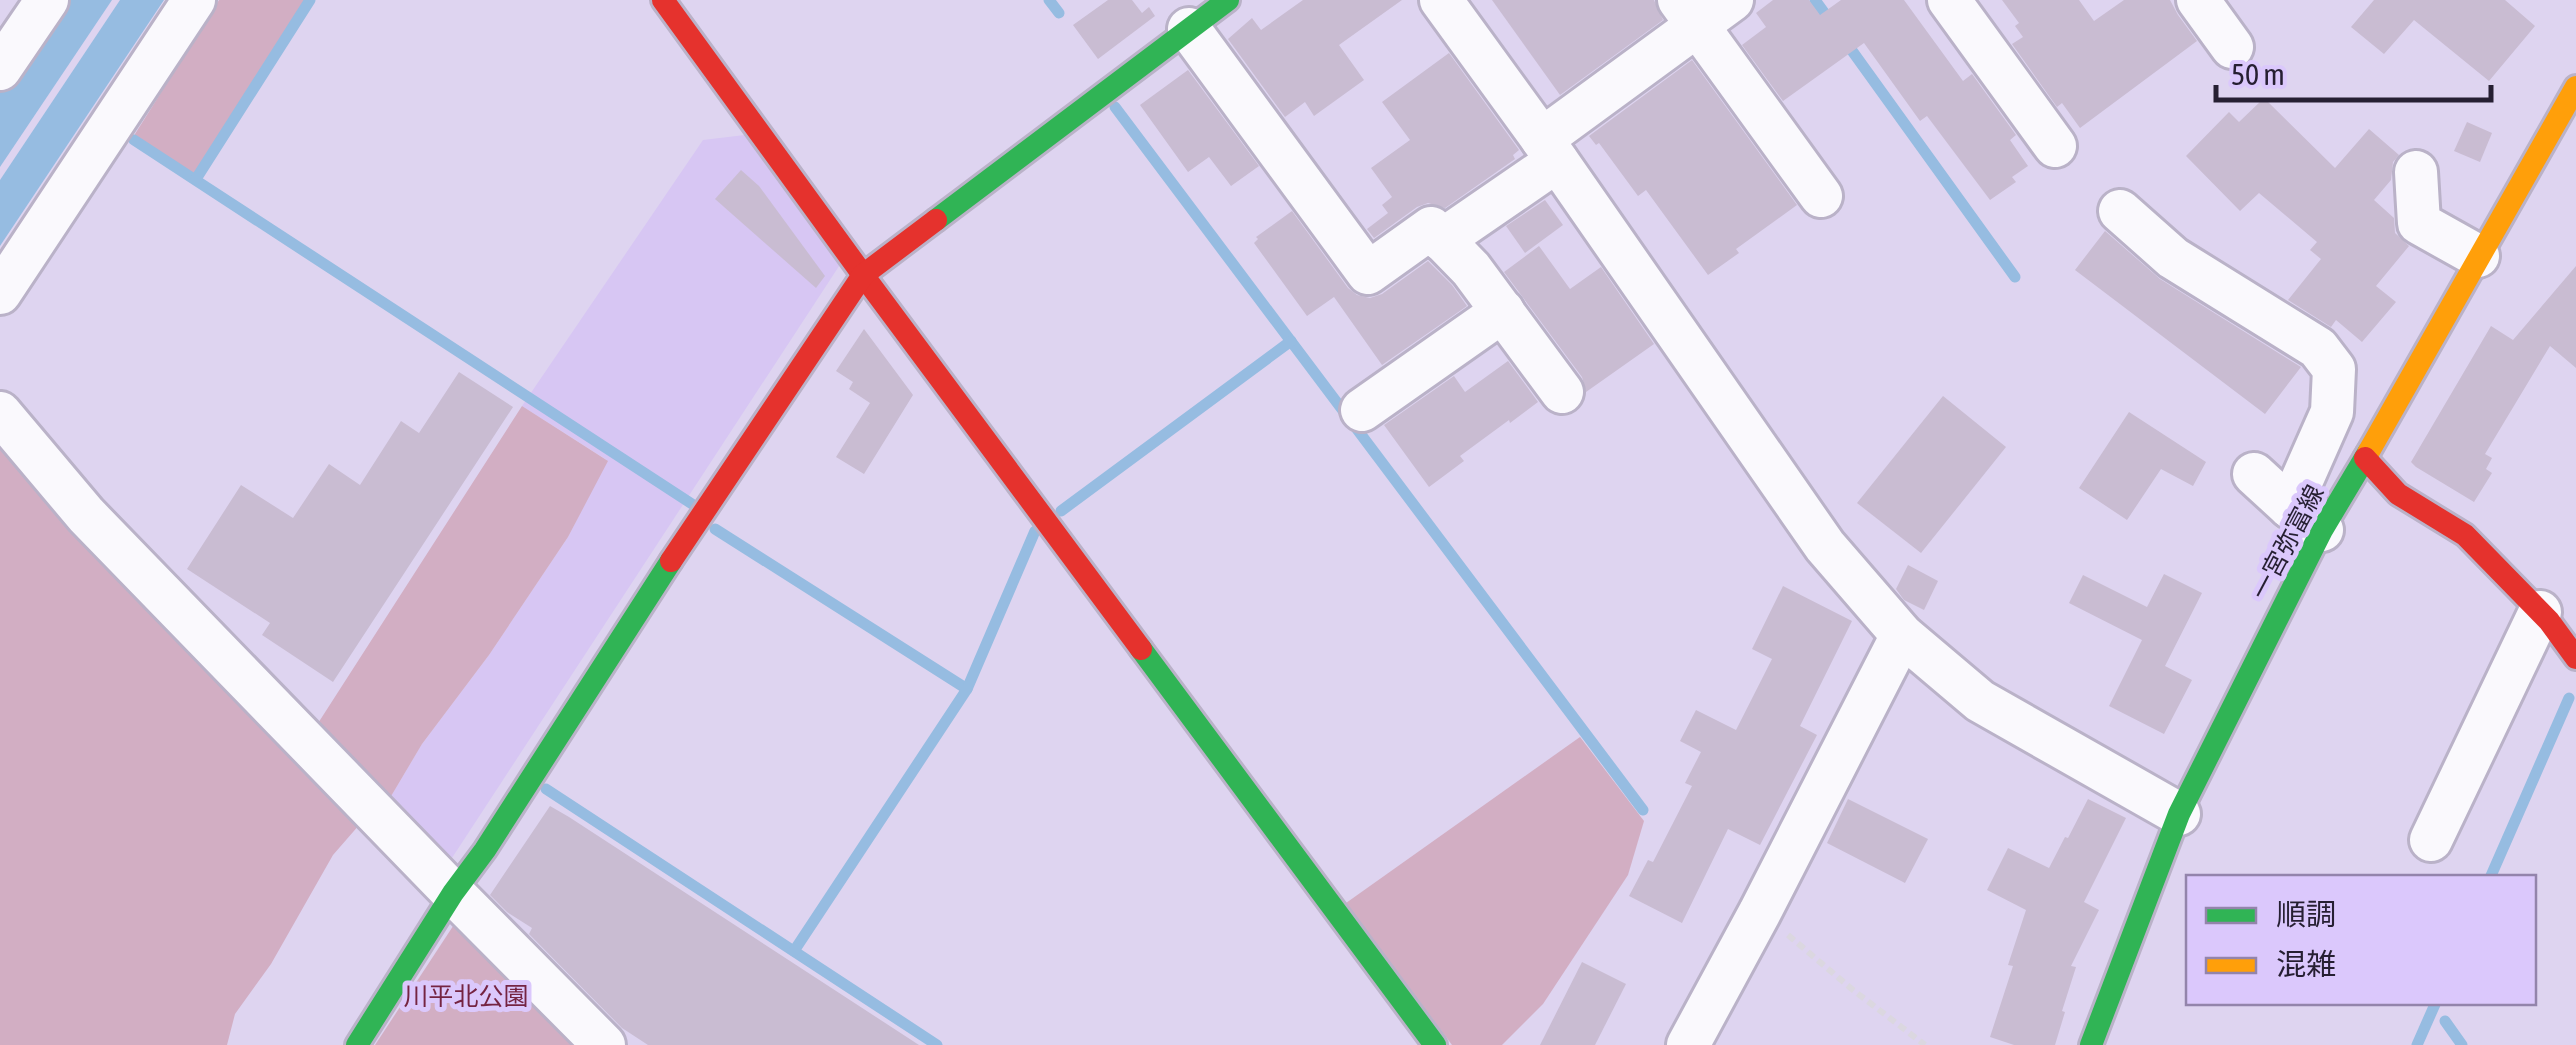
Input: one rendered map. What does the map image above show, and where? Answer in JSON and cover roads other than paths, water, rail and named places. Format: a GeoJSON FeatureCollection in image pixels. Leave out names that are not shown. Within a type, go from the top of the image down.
{"type":"FeatureCollection","features":[{"type":"Feature","properties":{"kind":"street"},"geometry":{"type":"LineString","coordinates":[[0,69],[47,0]]}},
{"type":"Feature","properties":{"kind":"street"},"geometry":{"type":"LineString","coordinates":[[0,293],[194,0]]}},
{"type":"Feature","properties":{"kind":"street"},"geometry":{"type":"LineString","coordinates":[[662,0],[1435,1045]]}},
{"type":"Feature","properties":{"kind":"street"},"geometry":{"type":"LineString","coordinates":[[357,1045],[647,596],[863,275],[1228,0]]}},
{"type":"Feature","properties":{"kind":"street"},"geometry":{"type":"LineString","coordinates":[[1441,0],[1825,546],[1902,635],[1980,701],[2180,814]]}},
{"type":"Feature","properties":{"kind":"street"},"geometry":{"type":"LineString","coordinates":[[1442,240],[1550,150],[1688,13],[1732,0]]}},
{"type":"Feature","properties":{"kind":"street"},"geometry":{"type":"LineString","coordinates":[[1948,0],[2056,146]]}},
{"type":"Feature","properties":{"kind":"street"},"geometry":{"type":"LineString","coordinates":[[2198,0],[2232,48]]}},
{"type":"Feature","properties":{"kind":"street"},"geometry":{"type":"LineString","coordinates":[[1688,13],[1821,196]]}},
{"type":"Feature","properties":{"kind":"street"},"geometry":{"type":"LineString","coordinates":[[1190,29],[1368,273],[1431,228],[1471,269],[1562,392]]}},
{"type":"Feature","properties":{"kind":"street","name":"一宮弥富線"},"geometry":{"type":"LineString","coordinates":[[2090,1045],[2180,814],[2306,518],[2366,458],[2576,87]]}},
{"type":"Feature","properties":{"kind":"street"},"geometry":{"type":"LineString","coordinates":[[2416,172],[2420,223],[2478,256]]}},
{"type":"Feature","properties":{"kind":"street"},"geometry":{"type":"LineString","coordinates":[[2120,210],[2174,258],[2318,348],[2334,369],[2332,412],[2306,518],[2254,474]]}},
{"type":"Feature","properties":{"kind":"street"},"geometry":{"type":"LineString","coordinates":[[1362,410],[1503,311]]}},
{"type":"Feature","properties":{"kind":"street"},"geometry":{"type":"LineString","coordinates":[[0,412],[86,515],[604,1045]]}},
{"type":"Feature","properties":{"kind":"street"},"geometry":{"type":"LineString","coordinates":[[2366,458],[2398,494],[2465,535],[2540,612],[2576,658]]}},
{"type":"Feature","properties":{"kind":"street"},"geometry":{"type":"LineString","coordinates":[[2430,840],[2540,612]]}},
{"type":"Feature","properties":{"kind":"street"},"geometry":{"type":"LineString","coordinates":[[1688,1045],[1902,635]]}},
{"type":"Feature","properties":{"kind":"water"},"geometry":{"type":"Polygon","coordinates":[[[59,0],[112,0],[0,167],[0,88],[59,0]]]}},
{"type":"Feature","properties":{"kind":"water"},"geometry":{"type":"Polygon","coordinates":[[[120,0],[164,0],[0,246],[0,180],[120,0]]]}},
{"type":"Feature","properties":{"kind":"waterway"},"geometry":{"type":"LineString","coordinates":[[196,179],[310,0]]}},
{"type":"Feature","properties":{"kind":"waterway"},"geometry":{"type":"LineString","coordinates":[[1049,0],[1059,13]]}},
{"type":"Feature","properties":{"kind":"waterway"},"geometry":{"type":"LineString","coordinates":[[1815,0],[1831,22]]}},
{"type":"Feature","properties":{"kind":"waterway"},"geometry":{"type":"LineString","coordinates":[[1845,41],[2015,277]]}},
{"type":"Feature","properties":{"kind":"waterway"},"geometry":{"type":"LineString","coordinates":[[1115,107],[1643,810]]}},
{"type":"Feature","properties":{"kind":"waterway"},"geometry":{"type":"LineString","coordinates":[[134,140],[692,504]]}},
{"type":"Feature","properties":{"kind":"waterway"},"geometry":{"type":"LineString","coordinates":[[1061,511],[1291,341]]}},
{"type":"Feature","properties":{"kind":"waterway"},"geometry":{"type":"LineString","coordinates":[[715,529],[967,689]]}},
{"type":"Feature","properties":{"kind":"waterway"},"geometry":{"type":"LineString","coordinates":[[794,951],[967,689],[1035,531]]}},
{"type":"Feature","properties":{"kind":"waterway"},"geometry":{"type":"LineString","coordinates":[[2491,875],[2569,698]]}},
{"type":"Feature","properties":{"kind":"waterway"},"geometry":{"type":"LineString","coordinates":[[546,789],[937,1045]]}},
{"type":"Feature","properties":{"kind":"waterway"},"geometry":{"type":"LineString","coordinates":[[2417,1045],[2435,1005]]}},
{"type":"Feature","properties":{"kind":"waterway"},"geometry":{"type":"LineString","coordinates":[[2445,1021],[2462,1045]]}},
{"type":"Feature","properties":{"kind":"park label","name":"川平北公園"},"geometry":{"type":"Point","coordinates":[466,996]}}]}
